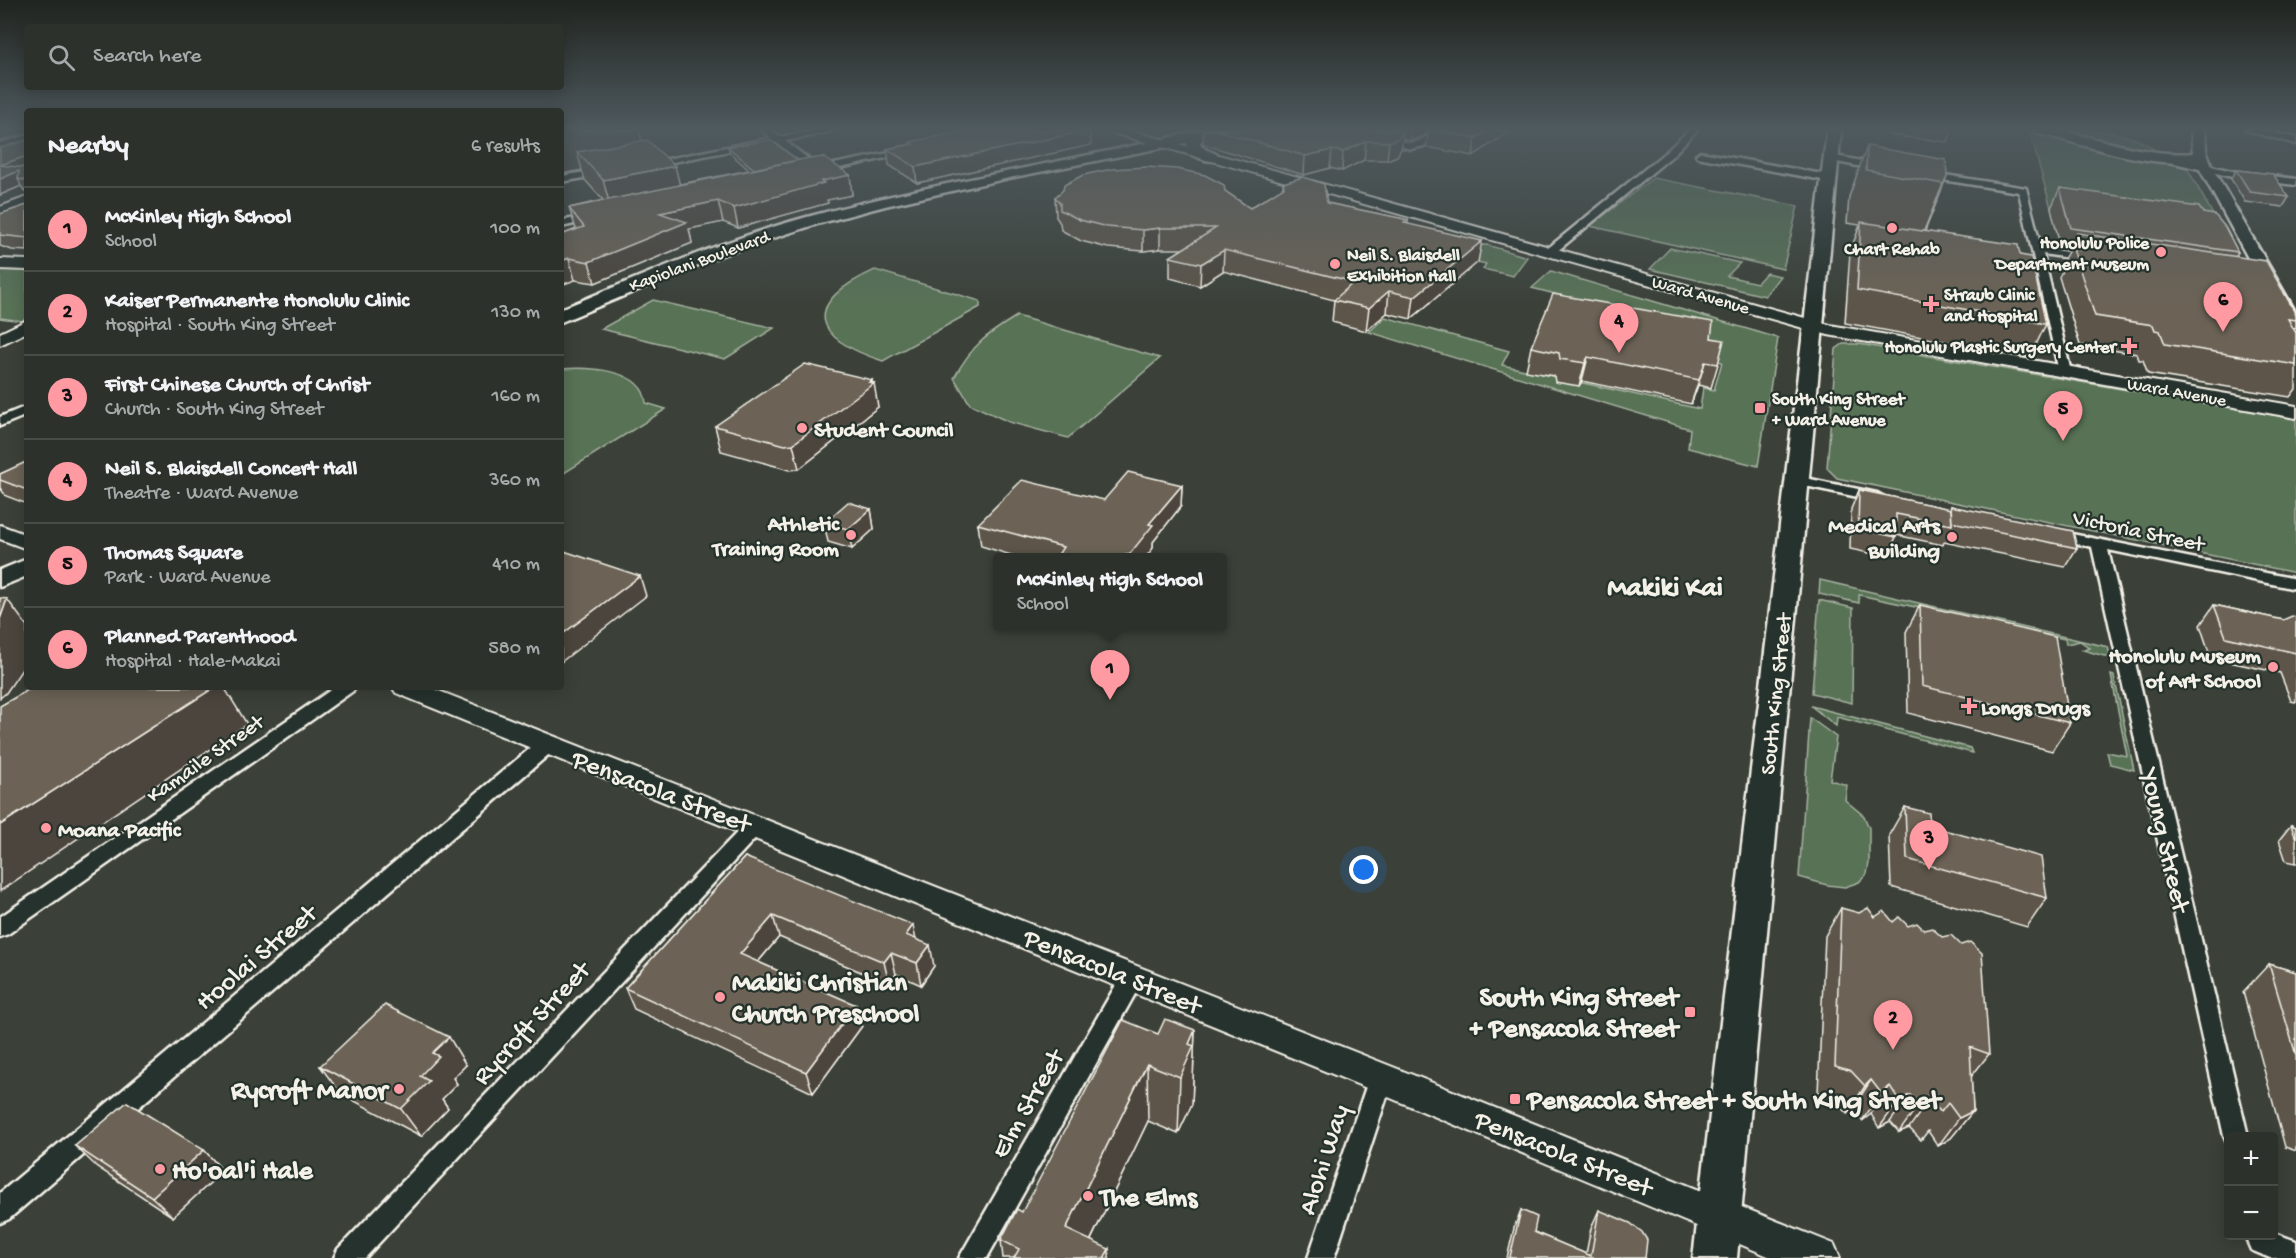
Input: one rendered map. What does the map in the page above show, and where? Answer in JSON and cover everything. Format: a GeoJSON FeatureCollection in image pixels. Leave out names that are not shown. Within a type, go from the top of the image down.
{"type":"FeatureCollection","features":[{"type":"Feature","properties":{"kind":"main road","name":"Kapiolani Boulevard"},"geometry":{"type":"LineString","coordinates":[[564,315],[711,253],[811,221],[944,189]]}},
{"type":"Feature","properties":{"kind":"main road","name":"Ward Avenue"},"geometry":{"type":"LineString","coordinates":[[1326,189],[1753,308],[1814,312],[1839,333],[2296,412]]}},
{"type":"Feature","properties":{"kind":"main road","name":"South King Street"},"geometry":{"type":"LineString","coordinates":[[1715,1258],[1827,189]]}},
{"type":"Feature","properties":{"kind":"main road"},"geometry":{"type":"LineString","coordinates":[[2216,189],[2262,284],[2296,330]]}},
{"type":"Feature","properties":{"kind":"main road"},"geometry":{"type":"LineString","coordinates":[[0,212],[24,202]]}},
{"type":"Feature","properties":{"kind":"main road"},"geometry":{"type":"LineString","coordinates":[[0,264],[24,265]]}},
{"type":"Feature","properties":{"kind":"main road"},"geometry":{"type":"LineString","coordinates":[[1753,308],[1814,312]]}},
{"type":"Feature","properties":{"kind":"main road"},"geometry":{"type":"LineString","coordinates":[[0,340],[24,327]]}},
{"type":"Feature","properties":{"kind":"main road"},"geometry":{"type":"LineString","coordinates":[[0,350],[24,338]]}},
{"type":"Feature","properties":{"kind":"main road"},"geometry":{"type":"LineString","coordinates":[[0,532],[24,541]]}},
{"type":"Feature","properties":{"kind":"main road"},"geometry":{"type":"LineString","coordinates":[[0,579],[24,568]]}},
{"type":"Feature","properties":{"kind":"main road","name":"Pensacola Street"},"geometry":{"type":"LineString","coordinates":[[412,690],[1381,1078],[1820,1258]]}},
{"type":"Feature","properties":{"kind":"street"},"geometry":{"type":"LineString","coordinates":[[1551,251],[1627,189]]}},
{"type":"Feature","properties":{"kind":"street"},"geometry":{"type":"LineString","coordinates":[[2015,189],[2023,190],[2065,372]]}},
{"type":"Feature","properties":{"kind":"street"},"geometry":{"type":"LineString","coordinates":[[564,223],[608,214]]}},
{"type":"Feature","properties":{"kind":"street"},"geometry":{"type":"LineString","coordinates":[[2037,250],[2098,259]]}},
{"type":"Feature","properties":{"kind":"street"},"geometry":{"type":"LineString","coordinates":[[0,422],[24,411]]}},
{"type":"Feature","properties":{"kind":"street"},"geometry":{"type":"LineString","coordinates":[[1796,480],[1896,501]]}},
{"type":"Feature","properties":{"kind":"street","name":"Victoria Street"},"geometry":{"type":"LineString","coordinates":[[2042,531],[2296,584]]}},
{"type":"Feature","properties":{"kind":"street","name":"Young Street"},"geometry":{"type":"LineString","coordinates":[[2098,543],[2235,1132]]}},
{"type":"Feature","properties":{"kind":"street","name":"Kamaile Street"},"geometry":{"type":"LineString","coordinates":[[0,928],[343,690]]}},
{"type":"Feature","properties":{"kind":"street","name":"Hoolai Street"},"geometry":{"type":"LineString","coordinates":[[0,1210],[547,745]]}},
{"type":"Feature","properties":{"kind":"street","name":"Rycroft Street"},"geometry":{"type":"LineString","coordinates":[[348,1258],[755,826]]}},
{"type":"Feature","properties":{"kind":"street","name":"Elm Street"},"geometry":{"type":"LineString","coordinates":[[972,1258],[1132,978]]}},
{"type":"Feature","properties":{"kind":"street","name":"Alohi Way"},"geometry":{"type":"LineString","coordinates":[[1321,1258],[1381,1078]]}},
{"type":"Feature","properties":{"kind":"street"},"geometry":{"type":"LineString","coordinates":[[2261,1245],[2296,1254]]}},
{"type":"Feature","properties":{"kind":"green space"},"geometry":{"type":"Polygon","coordinates":[[[1639,189],[1708,189],[1798,206],[1783,269],[1590,226],[1639,189]]]}},
{"type":"Feature","properties":{"kind":"green space"},"geometry":{"type":"Polygon","coordinates":[[[2046,189],[2199,189],[2222,231],[2051,208],[2046,189]]]}},
{"type":"Feature","properties":{"kind":"green space"},"geometry":{"type":"Polygon","coordinates":[[[1487,245],[1527,257],[1513,276],[1483,269],[1486,264],[1413,246],[1487,245]]]}},
{"type":"Feature","properties":{"kind":"green space"},"geometry":{"type":"Polygon","coordinates":[[[1670,248],[1740,263],[1727,276],[1757,283],[1766,273],[1780,276],[1765,296],[1650,269],[1670,248]]]}},
{"type":"Feature","properties":{"kind":"green space"},"geometry":{"type":"Polygon","coordinates":[[[0,269],[24,270],[24,319],[0,318],[0,269]]]}},
{"type":"Feature","properties":{"kind":"green space"},"geometry":{"type":"Polygon","coordinates":[[[875,270],[980,301],[980,307],[883,361],[841,342],[829,331],[824,319],[826,307],[835,295],[851,282],[875,270]]]}},
{"type":"Feature","properties":{"kind":"green space"},"geometry":{"type":"Polygon","coordinates":[[[1551,271],[1778,338],[1758,466],[1688,448],[1690,429],[1369,332],[1385,317],[1509,351],[1502,365],[1700,409],[1703,388],[1714,390],[1722,362],[1709,360],[1563,296],[1532,288],[1551,271]]]}},
{"type":"Feature","properties":{"kind":"green space"},"geometry":{"type":"Polygon","coordinates":[[[653,300],[774,328],[725,359],[601,329],[653,300]]]}},
{"type":"Feature","properties":{"kind":"green space"},"geometry":{"type":"Polygon","coordinates":[[[1017,316],[1160,358],[1068,438],[1009,422],[970,404],[954,378],[967,357],[981,342],[1017,316]]]}},
{"type":"Feature","properties":{"kind":"green space"},"geometry":{"type":"Polygon","coordinates":[[[1843,344],[1859,344],[2296,419],[2296,573],[1837,478],[1827,468],[1836,349],[1843,344]]]}},
{"type":"Feature","properties":{"kind":"green space"},"geometry":{"type":"Polygon","coordinates":[[[564,369],[599,370],[625,376],[643,391],[646,403],[666,409],[564,473],[564,369]]]}},
{"type":"Feature","properties":{"kind":"green space"},"geometry":{"type":"Polygon","coordinates":[[[1820,580],[2108,647],[2111,658],[2083,650],[2090,648],[2080,641],[2066,644],[2065,639],[1859,595],[1859,603],[1819,594],[1820,580]]]}},
{"type":"Feature","properties":{"kind":"green space"},"geometry":{"type":"Polygon","coordinates":[[[1819,600],[1853,608],[1852,703],[1812,693],[1819,600]]]}},
{"type":"Feature","properties":{"kind":"green space"},"geometry":{"type":"Polygon","coordinates":[[[2111,675],[2114,676],[2134,770],[2110,764],[2107,752],[2127,756],[2111,675]]]}},
{"type":"Feature","properties":{"kind":"green space"},"geometry":{"type":"Polygon","coordinates":[[[1811,706],[1970,748],[1972,753],[1837,717],[1836,726],[1811,706]]]}},
{"type":"Feature","properties":{"kind":"green space"},"geometry":{"type":"Polygon","coordinates":[[[1810,718],[1836,737],[1830,780],[1847,785],[1845,800],[1864,816],[1869,828],[1867,874],[1859,882],[1845,887],[1827,885],[1799,877],[1810,718]]]}},
{"type":"Feature","properties":{"kind":"building"},"geometry":{"type":"Polygon","coordinates":[[[662,189],[803,189],[734,208],[718,201],[660,213],[687,222],[589,262],[569,258],[564,260],[564,234],[584,227],[569,208],[662,189]]]}},
{"type":"Feature","properties":{"kind":"building"},"geometry":{"type":"Polygon","coordinates":[[[1225,189],[1250,208],[1281,189],[1325,189],[1327,203],[1400,218],[1408,220],[1404,223],[1482,241],[1414,297],[1389,291],[1369,308],[1334,300],[1354,282],[1224,250],[1201,264],[1170,257],[1216,228],[1143,230],[1107,227],[1080,220],[1060,210],[1060,203],[1055,197],[1063,190],[1225,189]]]}},
{"type":"Feature","properties":{"kind":"building"},"geometry":{"type":"Polygon","coordinates":[[[2060,189],[2199,207],[2203,213],[2215,215],[2225,227],[2238,252],[2071,228],[2060,189]]]}},
{"type":"Feature","properties":{"kind":"building"},"geometry":{"type":"Polygon","coordinates":[[[2248,189],[2283,189],[2289,197],[2250,192],[2248,189]]]}},
{"type":"Feature","properties":{"kind":"building"},"geometry":{"type":"Polygon","coordinates":[[[24,206],[24,238],[0,235],[0,214],[24,206]]]}},
{"type":"Feature","properties":{"kind":"building"},"geometry":{"type":"Polygon","coordinates":[[[1861,222],[2018,245],[2020,255],[2031,257],[2046,324],[1857,290],[1861,222]]]}},
{"type":"Feature","properties":{"kind":"building"},"geometry":{"type":"Polygon","coordinates":[[[2077,233],[2266,261],[2296,314],[2296,320],[2288,319],[2296,333],[2296,365],[2165,344],[2160,331],[2155,330],[2153,325],[2095,316],[2073,249],[2081,250],[2077,233]]]}},
{"type":"Feature","properties":{"kind":"building"},"geometry":{"type":"Polygon","coordinates":[[[1553,294],[1713,322],[1711,338],[1724,340],[1718,364],[1705,362],[1699,380],[1588,357],[1585,363],[1560,359],[1559,353],[1531,347],[1553,294]]]}},
{"type":"Feature","properties":{"kind":"building"},"geometry":{"type":"Polygon","coordinates":[[[805,364],[872,380],[869,382],[874,383],[793,444],[785,445],[715,426],[805,364]]]}},
{"type":"Feature","properties":{"kind":"building"},"geometry":{"type":"Polygon","coordinates":[[[24,463],[24,489],[0,480],[0,474],[24,463]]]}},
{"type":"Feature","properties":{"kind":"building"},"geometry":{"type":"Polygon","coordinates":[[[1128,472],[1182,485],[1149,524],[1153,525],[1131,553],[1059,553],[1063,547],[978,524],[1022,480],[1104,500],[1128,472]]]}},
{"type":"Feature","properties":{"kind":"building"},"geometry":{"type":"Polygon","coordinates":[[[1859,490],[1951,509],[1952,525],[1896,514],[1896,537],[1858,529],[1859,490]]]}},
{"type":"Feature","properties":{"kind":"building"},"geometry":{"type":"Polygon","coordinates":[[[848,502],[871,509],[848,529],[824,523],[848,502]]]}},
{"type":"Feature","properties":{"kind":"building"},"geometry":{"type":"Polygon","coordinates":[[[1951,506],[2073,531],[2077,548],[1952,522],[1951,506]]]}},
{"type":"Feature","properties":{"kind":"building"},"geometry":{"type":"Polygon","coordinates":[[[564,551],[640,576],[564,633],[564,551]]]}},
{"type":"Feature","properties":{"kind":"building"},"geometry":{"type":"Polygon","coordinates":[[[0,598],[7,599],[0,619],[0,598]]]}},
{"type":"Feature","properties":{"kind":"building"},"geometry":{"type":"Polygon","coordinates":[[[1920,605],[2055,637],[2070,723],[1922,686],[1920,605]]]}},
{"type":"Feature","properties":{"kind":"building"},"geometry":{"type":"Polygon","coordinates":[[[2214,605],[2283,620],[2292,616],[2296,617],[2296,653],[2226,637],[2214,605]]]}},
{"type":"Feature","properties":{"kind":"building"},"geometry":{"type":"Polygon","coordinates":[[[28,690],[210,690],[0,825],[0,706],[28,690]]]}},
{"type":"Feature","properties":{"kind":"building"},"geometry":{"type":"Polygon","coordinates":[[[1905,807],[1929,813],[1930,826],[2041,857],[2047,898],[1907,859],[1905,807]]]}},
{"type":"Feature","properties":{"kind":"building"},"geometry":{"type":"Polygon","coordinates":[[[2291,825],[2296,827],[2296,839],[2291,825]]]}},
{"type":"Feature","properties":{"kind":"building","name":"Makiki Christian Church Preschool"},"geometry":{"type":"Polygon","coordinates":[[[745,857],[913,925],[906,935],[930,945],[917,963],[891,953],[884,962],[773,916],[740,954],[856,1005],[806,1072],[625,988],[745,857]]]}},
{"type":"Feature","properties":{"kind":"building"},"geometry":{"type":"Polygon","coordinates":[[[1841,908],[1859,913],[1868,908],[1875,917],[1884,911],[1893,922],[1899,917],[1908,926],[1917,923],[1924,930],[1932,928],[1942,937],[1951,935],[1961,945],[1970,942],[1982,953],[1989,1054],[1970,1047],[1973,1111],[1959,1118],[1948,1103],[1941,1112],[1929,1100],[1919,1104],[1910,1095],[1899,1100],[1890,1086],[1881,1093],[1871,1080],[1865,1086],[1851,1071],[1835,1066],[1841,908]]]}},
{"type":"Feature","properties":{"kind":"building"},"geometry":{"type":"Polygon","coordinates":[[[2269,964],[2296,972],[2296,1055],[2269,964]]]}},
{"type":"Feature","properties":{"kind":"building"},"geometry":{"type":"Polygon","coordinates":[[[385,1005],[449,1037],[432,1053],[439,1056],[420,1076],[429,1081],[401,1109],[320,1066],[385,1005]]]}},
{"type":"Feature","properties":{"kind":"building"},"geometry":{"type":"Polygon","coordinates":[[[1165,1019],[1195,1030],[1189,1044],[1194,1046],[1180,1077],[1147,1064],[1066,1229],[1109,1249],[1104,1258],[1014,1258],[1019,1249],[1001,1240],[1017,1209],[1022,1212],[1123,1020],[1158,1034],[1165,1019]]]}},
{"type":"Feature","properties":{"kind":"building"},"geometry":{"type":"Polygon","coordinates":[[[127,1102],[204,1150],[152,1197],[75,1146],[127,1102]]]}},
{"type":"Feature","properties":{"kind":"building"},"geometry":{"type":"Polygon","coordinates":[[[1521,1210],[1537,1217],[1534,1232],[1591,1256],[1599,1210],[1630,1223],[1642,1232],[1647,1240],[1645,1258],[1512,1258],[1510,1257],[1521,1210]]]}},
{"type":"Feature","properties":{"kind":"place","name":"Chart Rehab"},"geometry":{"type":"Point","coordinates":[1892,228]}},
{"type":"Feature","properties":{"kind":"place","name":"Honolulu Police Department Museum"},"geometry":{"type":"Point","coordinates":[2161,252]}},
{"type":"Feature","properties":{"kind":"place","name":"Neil S. Blaisdell Exhibition Hall"},"geometry":{"type":"Point","coordinates":[1335,264]}},
{"type":"Feature","properties":{"kind":"place","name":"Straub Clinic and Hospital"},"geometry":{"type":"Point","coordinates":[1931,304]}},
{"type":"Feature","properties":{"kind":"place","name":"Planned Parenthood"},"geometry":{"type":"Point","coordinates":[2223,332]}},
{"type":"Feature","properties":{"kind":"place","name":"Honolulu Plastic Surgery Center"},"geometry":{"type":"Point","coordinates":[2129,346]}},
{"type":"Feature","properties":{"kind":"place","name":"Neil S. Blaisdell Concert Hall"},"geometry":{"type":"Point","coordinates":[1619,353]}},
{"type":"Feature","properties":{"kind":"place","name":"South King Street + Ward Avenue"},"geometry":{"type":"Point","coordinates":[1760,408]}},
{"type":"Feature","properties":{"kind":"place","name":"Student Council"},"geometry":{"type":"Point","coordinates":[802,428]}},
{"type":"Feature","properties":{"kind":"place","name":"Thomas Square"},"geometry":{"type":"Point","coordinates":[2063,441]}},
{"type":"Feature","properties":{"kind":"place","name":"Athletic Training Room"},"geometry":{"type":"Point","coordinates":[851,535]}},
{"type":"Feature","properties":{"kind":"place","name":"Medical Arts Building"},"geometry":{"type":"Point","coordinates":[1952,537]}},
{"type":"Feature","properties":{"kind":"place","name":"Honolulu Museum of Art School"},"geometry":{"type":"Point","coordinates":[2273,667]}},
{"type":"Feature","properties":{"kind":"place","name":"McKinley High School"},"geometry":{"type":"Point","coordinates":[1110,700]}},
{"type":"Feature","properties":{"kind":"place","name":"Longs Drugs"},"geometry":{"type":"Point","coordinates":[1969,706]}},
{"type":"Feature","properties":{"kind":"place","name":"Moana Pacific"},"geometry":{"type":"Point","coordinates":[46,828]}},
{"type":"Feature","properties":{"kind":"place","name":"First Chinese Church of Christ"},"geometry":{"type":"Point","coordinates":[1929,870]}},
{"type":"Feature","properties":{"kind":"place","name":"Makiki Christian Church Preschool"},"geometry":{"type":"Point","coordinates":[720,997]}},
{"type":"Feature","properties":{"kind":"place","name":"South King Street + Pensacola Street"},"geometry":{"type":"Point","coordinates":[1690,1012]}},
{"type":"Feature","properties":{"kind":"place","name":"Kaiser Permanente Honolulu Clinic"},"geometry":{"type":"Point","coordinates":[1893,1050]}},
{"type":"Feature","properties":{"kind":"place","name":"Rycroft Manor"},"geometry":{"type":"Point","coordinates":[399,1089]}},
{"type":"Feature","properties":{"kind":"place","name":"Pensacola Street + South King Street"},"geometry":{"type":"Point","coordinates":[1515,1099]}},
{"type":"Feature","properties":{"kind":"place","name":"Ho'oal'i Hale"},"geometry":{"type":"Point","coordinates":[160,1169]}},
{"type":"Feature","properties":{"kind":"place","name":"The Elms"},"geometry":{"type":"Point","coordinates":[1088,1196]}},
{"type":"Feature","properties":{"kind":"district","name":"Makiki Kai"},"geometry":{"type":"Point","coordinates":[1665,585]}}]}
